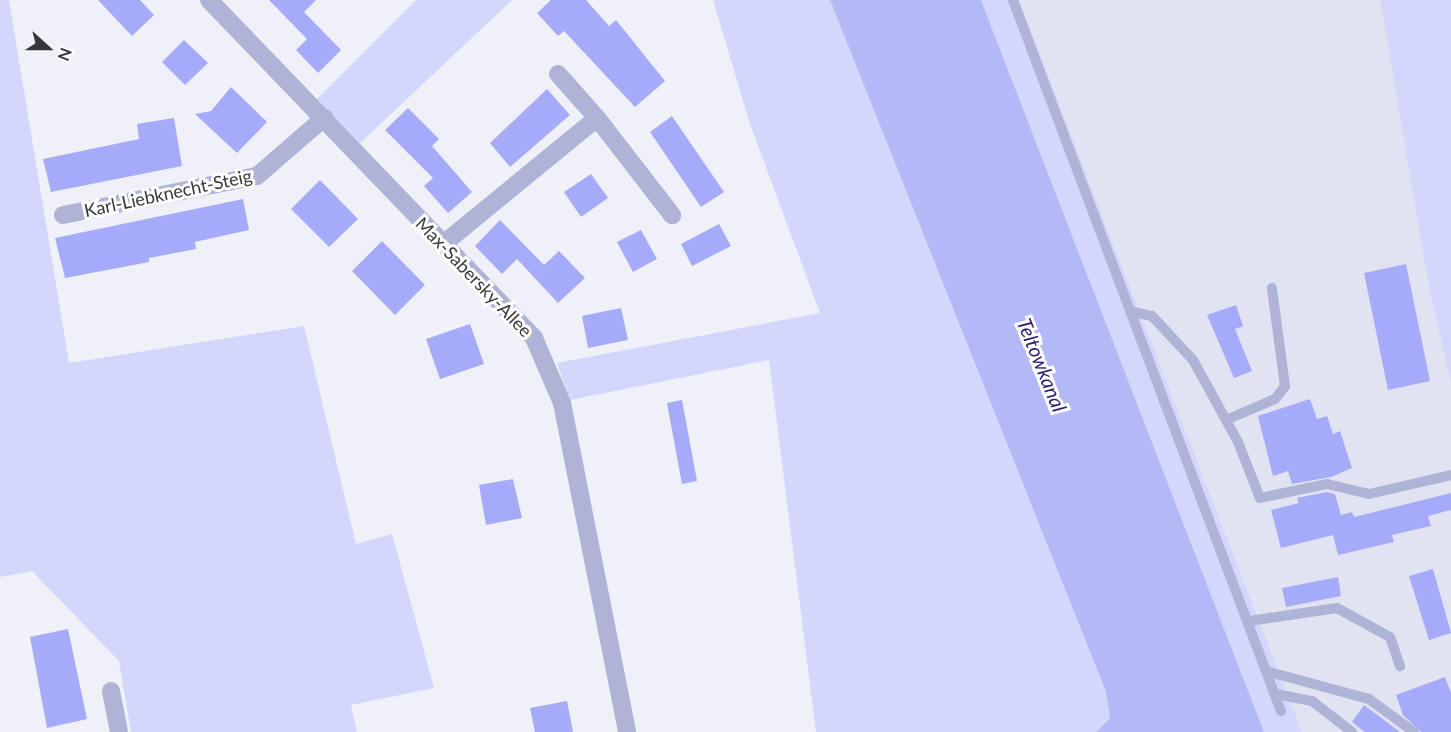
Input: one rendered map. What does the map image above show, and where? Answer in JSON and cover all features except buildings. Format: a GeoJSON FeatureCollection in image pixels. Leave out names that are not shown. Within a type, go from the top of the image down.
{"type":"FeatureCollection","features":[{"type":"Feature","properties":{"kind":"street","name":"Max-Sabersky-Allee"},"geometry":{"type":"LineString","coordinates":[[209,0],[324,118],[442,245],[534,338],[549,367],[562,403],[627,732]]}},
{"type":"Feature","properties":{"kind":"street"},"geometry":{"type":"LineString","coordinates":[[558,74],[597,118],[672,215]]}},
{"type":"Feature","properties":{"kind":"street","name":"Karl-Liebknecht-Steig"},"geometry":{"type":"LineString","coordinates":[[63,215],[257,176],[324,118]]}},
{"type":"Feature","properties":{"kind":"street"},"geometry":{"type":"LineString","coordinates":[[442,245],[597,118]]}},
{"type":"Feature","properties":{"kind":"street"},"geometry":{"type":"LineString","coordinates":[[111,691],[119,732]]}},
{"type":"Feature","properties":{"kind":"lane"},"geometry":{"type":"LineString","coordinates":[[1013,0],[1133,312],[1281,711]]}},
{"type":"Feature","properties":{"kind":"lane"},"geometry":{"type":"LineString","coordinates":[[1226,420],[1275,399],[1285,386],[1272,288]]}},
{"type":"Feature","properties":{"kind":"lane"},"geometry":{"type":"LineString","coordinates":[[1133,312],[1152,316],[1193,360],[1226,420],[1260,498],[1327,484],[1370,494],[1451,475]]}},
{"type":"Feature","properties":{"kind":"lane"},"geometry":{"type":"LineString","coordinates":[[1249,621],[1337,608],[1390,637],[1400,666]]}},
{"type":"Feature","properties":{"kind":"lane"},"geometry":{"type":"LineString","coordinates":[[1266,670],[1369,699],[1414,732]]}},
{"type":"Feature","properties":{"kind":"lane"},"geometry":{"type":"LineString","coordinates":[[1276,694],[1312,701],[1352,732]]}},
{"type":"Feature","properties":{"kind":"shaded area"},"geometry":{"type":"Polygon","coordinates":[[[0,0],[9,0],[69,363],[304,326],[356,544],[392,534],[434,688],[351,705],[357,732],[131,732],[119,661],[32,571],[0,577],[0,0]]]}},
{"type":"Feature","properties":{"kind":"shaded area"},"geometry":{"type":"Polygon","coordinates":[[[416,0],[512,0],[358,145],[315,101],[416,0]]]}},
{"type":"Feature","properties":{"kind":"shaded area"},"geometry":{"type":"Polygon","coordinates":[[[713,0],[830,0],[1106,692],[1110,718],[1096,732],[816,732],[769,360],[570,400],[557,363],[820,313],[750,124],[713,0]]]}},
{"type":"Feature","properties":{"kind":"shaded area"},"geometry":{"type":"Polygon","coordinates":[[[981,0],[1019,0],[1302,732],[1264,732],[981,0]]]}},
{"type":"Feature","properties":{"kind":"shaded area"},"geometry":{"type":"Polygon","coordinates":[[[1019,0],[1380,0],[1430,293],[1451,383],[1451,732],[1302,732],[1019,0]]]}},
{"type":"Feature","properties":{"kind":"shaded area"},"geometry":{"type":"Polygon","coordinates":[[[1380,0],[1451,0],[1451,383],[1430,293],[1380,0]]]}},
{"type":"Feature","properties":{"kind":"water","name":"Teltowkanal"},"geometry":{"type":"Polygon","coordinates":[[[830,0],[981,0],[1264,732],[1096,732],[1110,718],[1106,692],[830,0]]]}}]}
